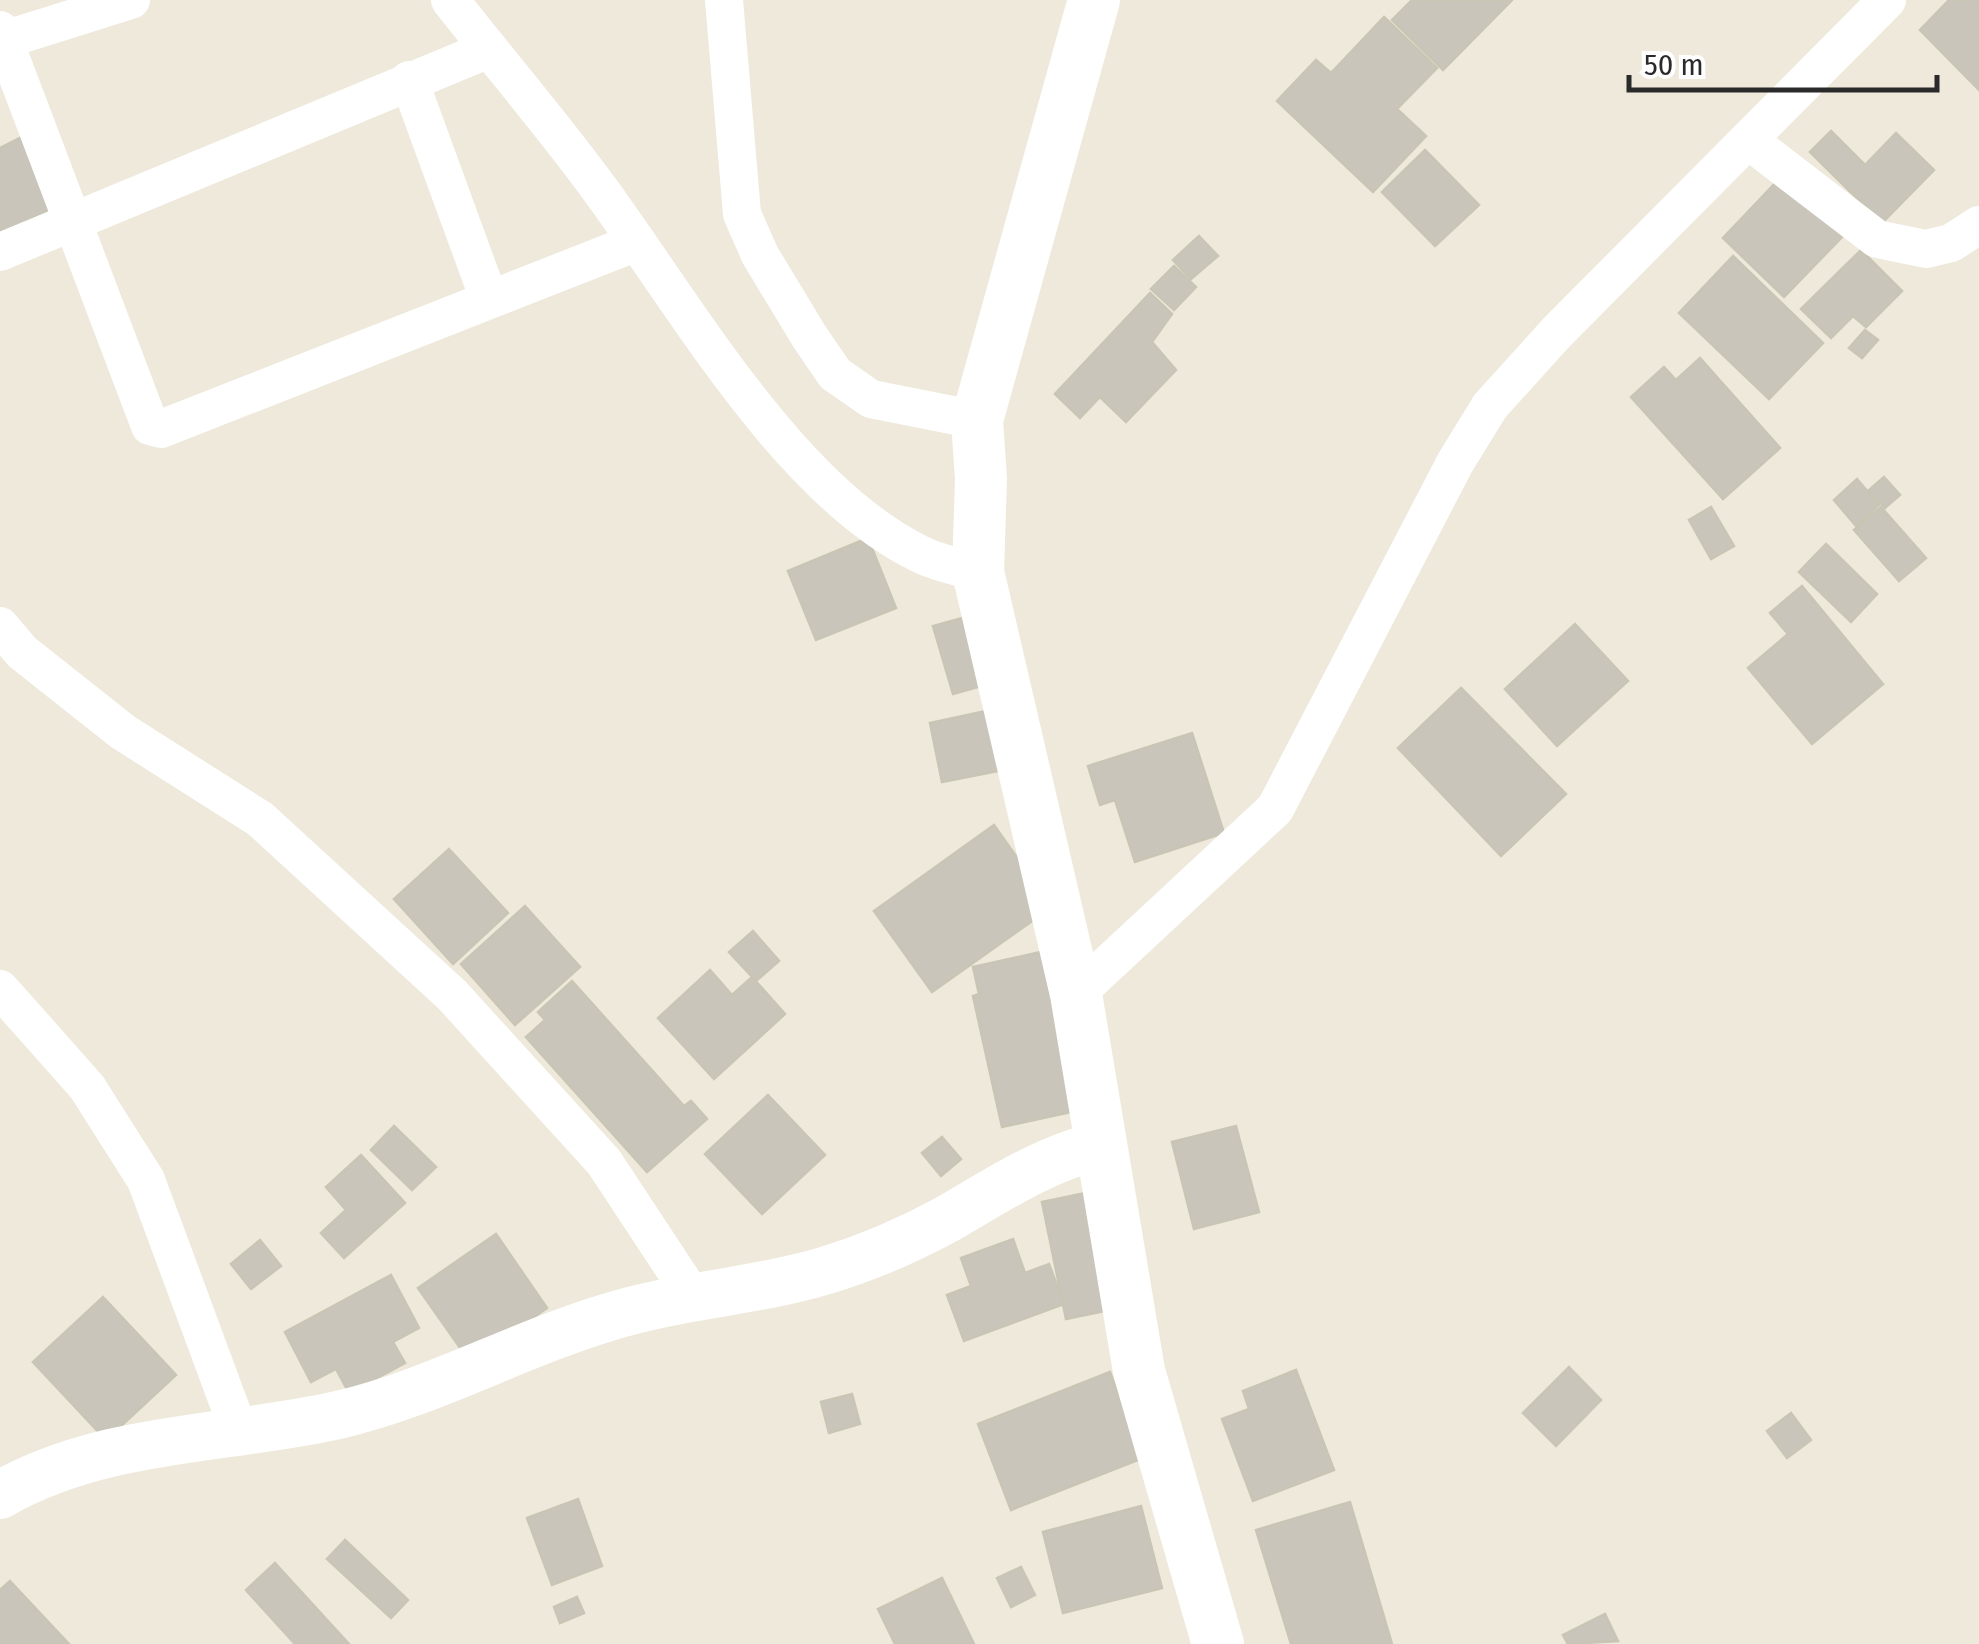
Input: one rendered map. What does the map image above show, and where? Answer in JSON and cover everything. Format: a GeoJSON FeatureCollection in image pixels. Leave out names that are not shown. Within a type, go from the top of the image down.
{"type":"FeatureCollection","features":[{"type":"Feature","properties":{"kind":"main road"},"geometry":{"type":"LineString","coordinates":[[1094,0],[977,420],[981,479],[978,572],[1076,994],[1098,1146],[1139,1371],[1218,1644]]}},
{"type":"Feature","properties":{"kind":"street"},"geometry":{"type":"LineString","coordinates":[[131,0],[2,35],[69,223],[150,426],[160,429],[637,242]]}},
{"type":"Feature","properties":{"kind":"street"},"geometry":{"type":"LineString","coordinates":[[450,0],[795,454],[868,522],[922,556],[978,572]]}},
{"type":"Feature","properties":{"kind":"street"},"geometry":{"type":"LineString","coordinates":[[724,0],[742,214],[799,320],[835,374],[872,399],[977,420]]}},
{"type":"Feature","properties":{"kind":"street"},"geometry":{"type":"LineString","coordinates":[[1076,994],[1275,809],[1455,463],[1490,406],[1887,0]]}},
{"type":"Feature","properties":{"kind":"street"},"geometry":{"type":"LineString","coordinates":[[0,252],[488,49]]}},
{"type":"Feature","properties":{"kind":"street"},"geometry":{"type":"LineString","coordinates":[[409,80],[490,299]]}},
{"type":"Feature","properties":{"kind":"street"},"geometry":{"type":"LineString","coordinates":[[1748,140],[1877,239],[1926,248],[1950,242],[1979,226]]}},
{"type":"Feature","properties":{"kind":"street"},"geometry":{"type":"LineString","coordinates":[[0,626],[22,652],[123,732],[260,819],[452,995],[604,1162],[692,1297]]}},
{"type":"Feature","properties":{"kind":"street"},"geometry":{"type":"LineString","coordinates":[[0,988],[87,1086],[146,1180],[240,1434]]}},
{"type":"Feature","properties":{"kind":"street"},"geometry":{"type":"LineString","coordinates":[[0,1494],[51,1470],[124,1450],[240,1434],[402,1399],[580,1326],[654,1303],[821,1272],[886,1249],[1055,1156],[1098,1146]]}},
{"type":"Feature","properties":{"kind":"building"},"geometry":{"type":"Polygon","coordinates":[[[1412,0],[1512,0],[1443,70],[1392,20],[1412,0]]]}},
{"type":"Feature","properties":{"kind":"building"},"geometry":{"type":"Polygon","coordinates":[[[1949,0],[1979,0],[1979,90],[1920,30],[1949,0]]]}},
{"type":"Feature","properties":{"kind":"building"},"geometry":{"type":"Polygon","coordinates":[[[1384,17],[1437,68],[1397,109],[1426,136],[1373,192],[1277,101],[1316,60],[1331,73],[1384,17]]]}},
{"type":"Feature","properties":{"kind":"building"},"geometry":{"type":"Polygon","coordinates":[[[1831,131],[1865,165],[1896,133],[1934,170],[1882,223],[1810,152],[1831,131]]]}},
{"type":"Feature","properties":{"kind":"building"},"geometry":{"type":"Polygon","coordinates":[[[22,137],[56,206],[0,235],[0,148],[22,137]]]}},
{"type":"Feature","properties":{"kind":"building"},"geometry":{"type":"Polygon","coordinates":[[[1425,150],[1479,205],[1435,246],[1382,192],[1425,150]]]}},
{"type":"Feature","properties":{"kind":"building"},"geometry":{"type":"Polygon","coordinates":[[[1781,177],[1843,236],[1784,297],[1723,238],[1781,177]]]}},
{"type":"Feature","properties":{"kind":"building"},"geometry":{"type":"Polygon","coordinates":[[[1199,236],[1218,256],[1191,279],[1173,260],[1199,236]]]}},
{"type":"Feature","properties":{"kind":"building"},"geometry":{"type":"Polygon","coordinates":[[[1861,250],[1902,291],[1866,327],[1853,316],[1831,338],[1801,309],[1861,250]]]}},
{"type":"Feature","properties":{"kind":"building"},"geometry":{"type":"Polygon","coordinates":[[[1733,256],[1823,343],[1769,399],[1679,313],[1733,256]]]}},
{"type":"Feature","properties":{"kind":"building"},"geometry":{"type":"Polygon","coordinates":[[[1174,266],[1196,287],[1174,310],[1151,289],[1174,266]]]}},
{"type":"Feature","properties":{"kind":"building"},"geometry":{"type":"Polygon","coordinates":[[[1150,293],[1172,314],[1152,342],[1176,370],[1126,422],[1100,397],[1080,418],[1055,394],[1150,293]]]}},
{"type":"Feature","properties":{"kind":"building"},"geometry":{"type":"Polygon","coordinates":[[[1865,330],[1878,340],[1862,358],[1849,348],[1865,330]]]}},
{"type":"Feature","properties":{"kind":"building"},"geometry":{"type":"Polygon","coordinates":[[[1700,358],[1780,448],[1723,499],[1631,397],[1664,367],[1676,380],[1700,358]]]}},
{"type":"Feature","properties":{"kind":"building"},"geometry":{"type":"Polygon","coordinates":[[[1884,477],[1900,495],[1885,508],[1869,490],[1884,477]]]}},
{"type":"Feature","properties":{"kind":"building"},"geometry":{"type":"Polygon","coordinates":[[[1857,479],[1879,505],[1856,526],[1834,500],[1857,479]]]}},
{"type":"Feature","properties":{"kind":"building"},"geometry":{"type":"Polygon","coordinates":[[[1711,507],[1734,546],[1711,559],[1689,520],[1711,507]]]}},
{"type":"Feature","properties":{"kind":"building"},"geometry":{"type":"Polygon","coordinates":[[[1881,507],[1926,558],[1899,581],[1854,530],[1881,507]]]}},
{"type":"Feature","properties":{"kind":"building"},"geometry":{"type":"Polygon","coordinates":[[[868,538],[896,608],[816,640],[788,571],[868,538]]]}},
{"type":"Feature","properties":{"kind":"building"},"geometry":{"type":"Polygon","coordinates":[[[1826,544],[1877,594],[1851,622],[1799,572],[1826,544]]]}},
{"type":"Feature","properties":{"kind":"building"},"geometry":{"type":"Polygon","coordinates":[[[1802,586],[1883,684],[1812,744],[1748,668],[1788,634],[1770,613],[1802,586]]]}},
{"type":"Feature","properties":{"kind":"building"},"geometry":{"type":"Polygon","coordinates":[[[962,618],[982,686],[953,694],[933,626],[962,618]]]}},
{"type":"Feature","properties":{"kind":"building"},"geometry":{"type":"Polygon","coordinates":[[[1575,624],[1628,681],[1557,746],[1505,689],[1575,624]]]}},
{"type":"Feature","properties":{"kind":"building"},"geometry":{"type":"Polygon","coordinates":[[[1461,688],[1566,794],[1501,856],[1398,748],[1461,688]]]}},
{"type":"Feature","properties":{"kind":"building"},"geometry":{"type":"Polygon","coordinates":[[[986,711],[998,771],[942,782],[930,723],[986,711]]]}},
{"type":"Feature","properties":{"kind":"building"},"geometry":{"type":"Polygon","coordinates":[[[1192,733],[1224,833],[1135,862],[1115,800],[1100,805],[1088,766],[1192,733]]]}},
{"type":"Feature","properties":{"kind":"building"},"geometry":{"type":"Polygon","coordinates":[[[994,825],[1052,907],[932,992],[874,911],[994,825]]]}},
{"type":"Feature","properties":{"kind":"building"},"geometry":{"type":"Polygon","coordinates":[[[449,849],[508,913],[453,964],[394,899],[449,849]]]}},
{"type":"Feature","properties":{"kind":"building"},"geometry":{"type":"Polygon","coordinates":[[[525,906],[580,967],[515,1025],[461,964],[525,906]]]}},
{"type":"Feature","properties":{"kind":"building"},"geometry":{"type":"Polygon","coordinates":[[[753,931],[779,961],[756,981],[729,952],[753,931]]]}},
{"type":"Feature","properties":{"kind":"building"},"geometry":{"type":"Polygon","coordinates":[[[1045,951],[1080,1110],[1002,1127],[973,996],[979,994],[973,967],[1045,951]]]}},
{"type":"Feature","properties":{"kind":"building"},"geometry":{"type":"Polygon","coordinates":[[[710,970],[732,995],[752,977],[785,1014],[714,1079],[658,1018],[710,970]]]}},
{"type":"Feature","properties":{"kind":"building"},"geometry":{"type":"Polygon","coordinates":[[[572,981],[684,1106],[691,1101],[707,1119],[647,1172],[526,1037],[545,1020],[538,1012],[572,981]]]}},
{"type":"Feature","properties":{"kind":"building"},"geometry":{"type":"Polygon","coordinates":[[[768,1095],[825,1155],[762,1214],[705,1154],[768,1095]]]}},
{"type":"Feature","properties":{"kind":"building"},"geometry":{"type":"Polygon","coordinates":[[[394,1126],[436,1167],[412,1190],[371,1150],[394,1126]]]}},
{"type":"Feature","properties":{"kind":"building"},"geometry":{"type":"Polygon","coordinates":[[[1236,1126],[1259,1212],[1194,1229],[1172,1142],[1236,1126]]]}},
{"type":"Feature","properties":{"kind":"building"},"geometry":{"type":"Polygon","coordinates":[[[942,1137],[961,1159],[941,1176],[922,1153],[942,1137]]]}},
{"type":"Feature","properties":{"kind":"building"},"geometry":{"type":"Polygon","coordinates":[[[361,1155],[405,1203],[344,1258],[321,1233],[346,1210],[326,1187],[361,1155]]]}},
{"type":"Feature","properties":{"kind":"building"},"geometry":{"type":"Polygon","coordinates":[[[1100,1190],[1124,1307],[1066,1319],[1042,1202],[1100,1190]]]}},
{"type":"Feature","properties":{"kind":"building"},"geometry":{"type":"Polygon","coordinates":[[[496,1234],[547,1308],[470,1362],[418,1288],[496,1234]]]}},
{"type":"Feature","properties":{"kind":"building"},"geometry":{"type":"Polygon","coordinates":[[[1013,1239],[1025,1273],[1049,1264],[1064,1304],[964,1341],[947,1295],[971,1286],[961,1258],[1013,1239]]]}},
{"type":"Feature","properties":{"kind":"building"},"geometry":{"type":"Polygon","coordinates":[[[260,1240],[281,1266],[251,1289],[231,1264],[260,1240]]]}},
{"type":"Feature","properties":{"kind":"building"},"geometry":{"type":"Polygon","coordinates":[[[391,1275],[419,1328],[393,1342],[405,1363],[349,1393],[336,1369],[311,1382],[285,1332],[391,1275]]]}},
{"type":"Feature","properties":{"kind":"building"},"geometry":{"type":"Polygon","coordinates":[[[103,1297],[176,1375],[106,1440],[33,1362],[103,1297]]]}},
{"type":"Feature","properties":{"kind":"building"},"geometry":{"type":"Polygon","coordinates":[[[1569,1367],[1601,1400],[1556,1446],[1523,1413],[1569,1367]]]}},
{"type":"Feature","properties":{"kind":"building"},"geometry":{"type":"Polygon","coordinates":[[[1296,1370],[1334,1470],[1253,1501],[1222,1419],[1249,1409],[1243,1391],[1296,1370]]]}},
{"type":"Feature","properties":{"kind":"building"},"geometry":{"type":"Polygon","coordinates":[[[1110,1372],[1143,1458],[1011,1510],[978,1424],[1110,1372]]]}},
{"type":"Feature","properties":{"kind":"building"},"geometry":{"type":"Polygon","coordinates":[[[852,1394],[860,1424],[829,1433],[821,1402],[852,1394]]]}},
{"type":"Feature","properties":{"kind":"building"},"geometry":{"type":"Polygon","coordinates":[[[1791,1413],[1811,1440],[1787,1458],[1767,1431],[1791,1413]]]}},
{"type":"Feature","properties":{"kind":"building"},"geometry":{"type":"Polygon","coordinates":[[[578,1499],[602,1566],[552,1585],[527,1518],[578,1499]]]}},
{"type":"Feature","properties":{"kind":"building"},"geometry":{"type":"Polygon","coordinates":[[[1350,1502],[1392,1644],[1291,1644],[1256,1530],[1350,1502]]]}},
{"type":"Feature","properties":{"kind":"building"},"geometry":{"type":"Polygon","coordinates":[[[1141,1506],[1162,1588],[1063,1613],[1043,1532],[1141,1506]]]}},
{"type":"Feature","properties":{"kind":"building"},"geometry":{"type":"Polygon","coordinates":[[[345,1540],[408,1600],[391,1618],[327,1559],[345,1540]]]}},
{"type":"Feature","properties":{"kind":"building"},"geometry":{"type":"Polygon","coordinates":[[[275,1563],[349,1644],[295,1644],[246,1590],[275,1563]]]}},
{"type":"Feature","properties":{"kind":"building"},"geometry":{"type":"Polygon","coordinates":[[[1021,1567],[1035,1595],[1011,1607],[997,1578],[1021,1567]]]}},
{"type":"Feature","properties":{"kind":"building"},"geometry":{"type":"Polygon","coordinates":[[[942,1578],[974,1644],[895,1644],[878,1609],[942,1578]]]}},
{"type":"Feature","properties":{"kind":"building"},"geometry":{"type":"Polygon","coordinates":[[[10,1581],[69,1644],[0,1644],[0,1590],[10,1581]]]}},
{"type":"Feature","properties":{"kind":"building"},"geometry":{"type":"Polygon","coordinates":[[[577,1597],[584,1613],[560,1623],[554,1607],[577,1597]]]}},
{"type":"Feature","properties":{"kind":"building"},"geometry":{"type":"Polygon","coordinates":[[[1605,1614],[1618,1641],[1568,1644],[1563,1635],[1605,1614]]]}}]}
